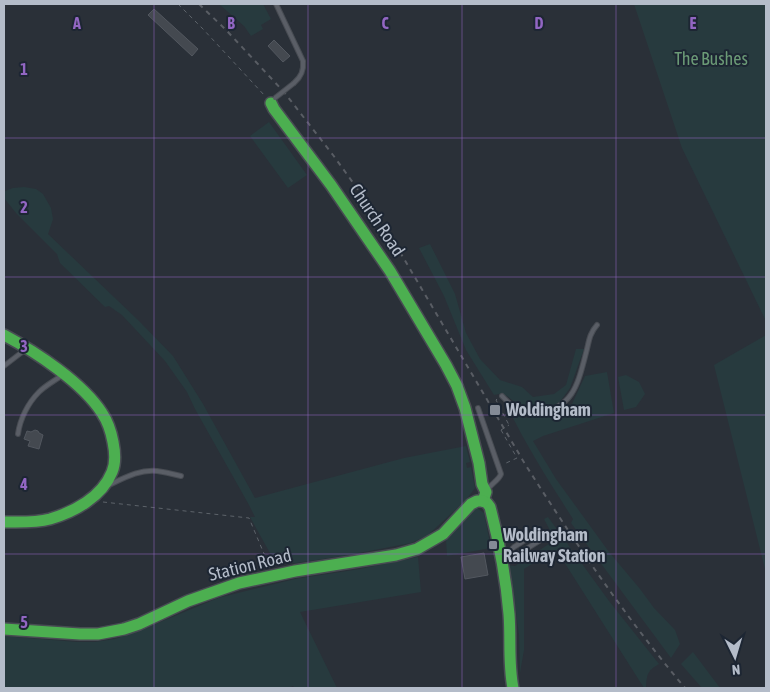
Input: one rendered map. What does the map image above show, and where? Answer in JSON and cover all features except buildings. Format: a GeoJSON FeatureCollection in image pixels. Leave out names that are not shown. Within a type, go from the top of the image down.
{"type":"FeatureCollection","features":[{"type":"Feature","properties":{"kind":"street","name":"Church Road"},"geometry":{"type":"LineString","coordinates":[[273,101],[274,109],[331,185],[390,271],[446,365],[466,408],[480,463],[484,496],[490,507],[500,552],[506,562],[510,664],[513,688]]}},
{"type":"Feature","properties":{"kind":"street"},"geometry":{"type":"LineString","coordinates":[[4,336],[28,348],[63,374],[90,398],[106,420],[112,434],[114,448],[111,474],[103,488],[93,498],[76,509],[39,522],[4,522]]}},
{"type":"Feature","properties":{"kind":"street","name":"Station Road"},"geometry":{"type":"LineString","coordinates":[[4,629],[80,634],[112,632],[139,624],[188,601],[239,583],[295,571],[410,552],[443,534],[472,504],[484,496]]}},
{"type":"Feature","properties":{"kind":"lane"},"geometry":{"type":"LineString","coordinates":[[273,101],[302,74],[303,67],[276,4]]}},
{"type":"Feature","properties":{"kind":"lane"},"geometry":{"type":"LineString","coordinates":[[502,396],[517,410],[532,414],[549,411],[561,405],[569,399],[573,392],[582,368],[591,332],[598,325]]}},
{"type":"Feature","properties":{"kind":"lane"},"geometry":{"type":"LineString","coordinates":[[4,366],[28,348]]}},
{"type":"Feature","properties":{"kind":"lane"},"geometry":{"type":"LineString","coordinates":[[18,434],[20,423],[30,403],[39,391],[63,374]]}},
{"type":"Feature","properties":{"kind":"lane"},"geometry":{"type":"LineString","coordinates":[[478,408],[501,474],[491,484],[484,496]]}},
{"type":"Feature","properties":{"kind":"lane"},"geometry":{"type":"LineString","coordinates":[[103,488],[148,471],[181,476]]}},
{"type":"Feature","properties":{"kind":"lane"},"geometry":{"type":"LineString","coordinates":[[535,534],[540,534],[540,540],[506,562],[514,547],[535,534]]}},
{"type":"Feature","properties":{"kind":"path"},"geometry":{"type":"LineString","coordinates":[[178,4],[273,101]]}},
{"type":"Feature","properties":{"kind":"path"},"geometry":{"type":"LineString","coordinates":[[499,467],[517,458],[501,430],[510,425],[496,400],[502,396]]}},
{"type":"Feature","properties":{"kind":"path"},"geometry":{"type":"LineString","coordinates":[[93,498],[102,502],[249,518],[274,576]]}},
{"type":"Feature","properties":{"kind":"green space"},"geometry":{"type":"Polygon","coordinates":[[[219,4],[263,4],[271,19],[261,25],[263,29],[251,36],[244,26],[219,4]]]}},
{"type":"Feature","properties":{"kind":"green space","name":"The Bushes"},"geometry":{"type":"Polygon","coordinates":[[[634,4],[766,4],[766,321],[682,148],[634,4]]]}},
{"type":"Feature","properties":{"kind":"green space"},"geometry":{"type":"Polygon","coordinates":[[[269,122],[307,175],[288,188],[250,136],[269,122]]]}},
{"type":"Feature","properties":{"kind":"green space"},"geometry":{"type":"Polygon","coordinates":[[[24,187],[36,189],[43,194],[51,208],[53,219],[48,234],[173,356],[203,404],[255,498],[404,458],[466,446],[470,462],[466,463],[467,468],[471,467],[475,488],[466,500],[427,536],[411,543],[343,556],[276,564],[250,517],[255,517],[249,505],[187,392],[165,361],[122,315],[109,306],[105,307],[60,263],[57,254],[16,213],[4,198],[4,190],[24,187]]]}},
{"type":"Feature","properties":{"kind":"green space"},"geometry":{"type":"Polygon","coordinates":[[[430,244],[455,294],[466,333],[480,359],[500,380],[522,387],[533,397],[554,394],[566,385],[576,349],[584,349],[570,388],[559,403],[538,409],[522,408],[507,396],[494,395],[466,350],[444,296],[419,248],[430,244]]]}},
{"type":"Feature","properties":{"kind":"green space"},"geometry":{"type":"Polygon","coordinates":[[[766,335],[766,573],[714,365],[766,335]]]}},
{"type":"Feature","properties":{"kind":"green space"},"geometry":{"type":"Polygon","coordinates":[[[607,372],[614,413],[533,441],[556,479],[609,552],[654,608],[675,630],[680,644],[671,658],[571,523],[573,519],[531,451],[508,408],[524,418],[548,415],[572,404],[585,376],[607,372]]]}},
{"type":"Feature","properties":{"kind":"green space"},"geometry":{"type":"Polygon","coordinates":[[[626,375],[639,382],[645,394],[636,407],[624,410],[618,377],[626,375]]]}},
{"type":"Feature","properties":{"kind":"green space"},"geometry":{"type":"Polygon","coordinates":[[[477,508],[484,513],[491,548],[447,556],[446,540],[468,514],[477,508]]]}},
{"type":"Feature","properties":{"kind":"green space"},"geometry":{"type":"Polygon","coordinates":[[[548,517],[609,601],[659,664],[648,673],[646,688],[644,688],[559,554],[553,551],[524,569],[524,650],[520,673],[519,635],[511,575],[507,565],[515,566],[555,540],[544,519],[548,517]]]}},
{"type":"Feature","properties":{"kind":"green space"},"geometry":{"type":"Polygon","coordinates":[[[418,557],[421,592],[300,612],[337,688],[295,688],[293,686],[290,688],[4,688],[4,636],[77,642],[115,639],[218,598],[295,579],[360,569],[418,557]]]}},
{"type":"Feature","properties":{"kind":"green space"},"geometry":{"type":"Polygon","coordinates":[[[693,652],[720,688],[702,688],[681,664],[693,652]]]}},
{"type":"Feature","properties":{"kind":"railway"},"geometry":{"type":"LineString","coordinates":[[199,4],[284,92],[354,184],[397,247],[525,464],[562,522],[621,607],[685,688]]}},
{"type":"Feature","properties":{"kind":"traffic: fast"},"geometry":{"type":"LineString","coordinates":[[271,103],[331,185],[390,271],[446,365],[457,386],[465,408],[479,463],[482,484],[486,492],[483,501]]}},
{"type":"Feature","properties":{"kind":"traffic: fast"},"geometry":{"type":"LineString","coordinates":[[4,335],[58,369],[94,402],[109,427],[115,457],[113,469],[107,481],[94,496],[78,508],[44,520],[4,522]]}},
{"type":"Feature","properties":{"kind":"traffic: fast"},"geometry":{"type":"LineString","coordinates":[[483,501],[490,507],[504,574],[509,614],[513,688]]}},
{"type":"Feature","properties":{"kind":"traffic: fast"},"geometry":{"type":"LineString","coordinates":[[4,629],[80,634],[98,634],[124,629],[188,601],[239,583],[295,571],[396,555],[417,549],[443,534],[471,504],[483,501]]}},
{"type":"Feature","properties":{"kind":"place","name":"Woldingham"},"geometry":{"type":"Point","coordinates":[495,410]}},
{"type":"Feature","properties":{"kind":"place","name":"Woldingham Railway Station"},"geometry":{"type":"Point","coordinates":[493,545]}}]}
